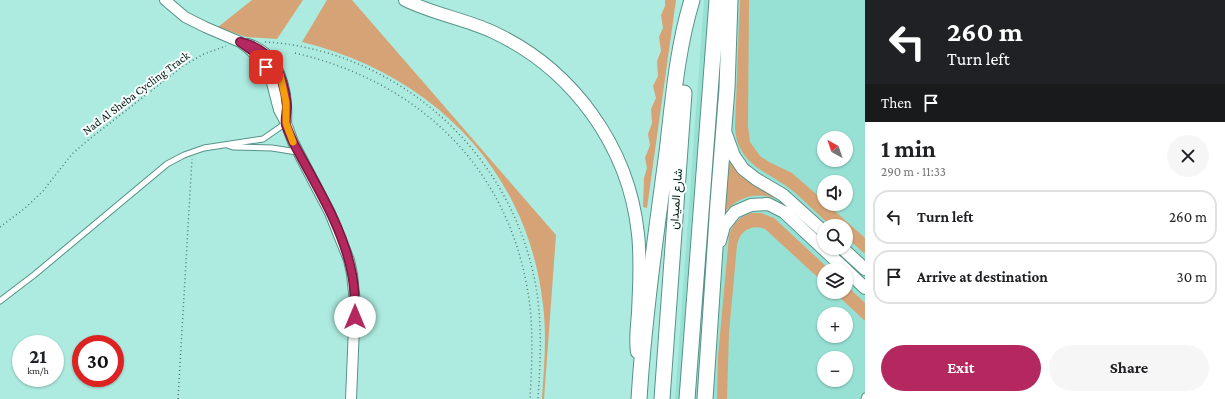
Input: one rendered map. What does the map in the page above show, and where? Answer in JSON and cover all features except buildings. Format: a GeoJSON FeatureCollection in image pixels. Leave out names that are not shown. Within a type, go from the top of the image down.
{"type":"FeatureCollection","features":[{"type":"Feature","properties":{"kind":"main road"},"geometry":{"type":"LineString","coordinates":[[638,399],[663,178],[679,60],[684,31],[692,0]]}},
{"type":"Feature","properties":{"kind":"main road","name":"شارع الميدان"},"geometry":{"type":"LineString","coordinates":[[662,399],[692,0]]}},
{"type":"Feature","properties":{"kind":"main road","name":"شارع الميدان"},"geometry":{"type":"LineString","coordinates":[[687,399],[718,0]]}},
{"type":"Feature","properties":{"kind":"main road"},"geometry":{"type":"LineString","coordinates":[[705,399],[712,279],[728,64],[730,0]]}},
{"type":"Feature","properties":{"kind":"street"},"geometry":{"type":"LineString","coordinates":[[165,0],[190,19],[240,42],[254,52],[266,67],[273,83],[279,110],[298,152],[330,213],[344,246],[352,274],[355,303],[351,399]]}},
{"type":"Feature","properties":{"kind":"street"},"geometry":{"type":"LineString","coordinates":[[405,0],[426,9],[479,26],[507,38],[521,46],[561,77],[585,104],[601,127],[626,177],[636,218],[640,263],[636,344],[637,355],[641,366]]}},
{"type":"Feature","properties":{"kind":"street"},"geometry":{"type":"LineString","coordinates":[[724,127],[732,152],[743,169],[756,179],[783,195],[817,226]]}},
{"type":"Feature","properties":{"kind":"street"},"geometry":{"type":"LineString","coordinates":[[712,279],[717,262],[722,232],[727,221],[740,209],[756,204],[768,204],[784,212],[839,263]]}},
{"type":"Feature","properties":{"kind":"street"},"geometry":{"type":"LineString","coordinates":[[850,255],[865,269]]}},
{"type":"Feature","properties":{"kind":"street"},"geometry":{"type":"LineString","coordinates":[[853,277],[865,288]]}},
{"type":"Feature","properties":{"kind":"lane"},"geometry":{"type":"LineString","coordinates":[[0,301],[159,170],[175,159],[204,148],[227,145],[234,142],[257,140],[263,138],[286,123]]}},
{"type":"Feature","properties":{"kind":"lane"},"geometry":{"type":"LineString","coordinates":[[227,145],[238,148],[268,148],[298,152]]}},
{"type":"Feature","properties":{"kind":"path","name":"Nad Al Sheba Cycling Track"},"geometry":{"type":"LineString","coordinates":[[0,227],[24,209],[43,191],[76,149],[174,73],[193,59],[240,42]]}},
{"type":"Feature","properties":{"kind":"path"},"geometry":{"type":"LineString","coordinates":[[264,42],[286,44],[319,51],[352,62],[383,76],[410,92],[430,107],[457,132],[478,156],[496,182],[512,212],[520,229],[532,264],[538,296],[541,330],[541,363],[538,399]]}},
{"type":"Feature","properties":{"kind":"path"},"geometry":{"type":"LineString","coordinates":[[295,53],[331,62],[349,69],[366,76],[397,93],[424,112],[444,130],[459,145],[479,170],[506,217],[516,242],[524,273],[532,324],[530,399]]}},
{"type":"Feature","properties":{"kind":"path"},"geometry":{"type":"LineString","coordinates":[[178,399],[193,151]]}},
{"type":"Feature","properties":{"kind":"shaded area"},"geometry":{"type":"Polygon","coordinates":[[[252,0],[303,0],[277,39],[246,37],[218,27],[252,0]]]}},
{"type":"Feature","properties":{"kind":"shaded area"},"geometry":{"type":"Polygon","coordinates":[[[327,0],[352,0],[556,235],[544,399],[542,399],[545,341],[543,305],[534,256],[517,211],[494,171],[466,135],[431,104],[392,78],[349,57],[302,42],[327,0]]]}},
{"type":"Feature","properties":{"kind":"shaded area"},"geometry":{"type":"Polygon","coordinates":[[[665,0],[676,0],[647,208],[643,207],[644,178],[647,168],[645,158],[650,145],[648,134],[652,123],[651,109],[656,98],[653,86],[658,76],[657,61],[661,51],[659,37],[663,28],[661,15],[665,6],[665,0]]]}},
{"type":"Feature","properties":{"kind":"shaded area"},"geometry":{"type":"Polygon","coordinates":[[[704,0],[865,0],[865,399],[675,399],[704,0]]]}},
{"type":"Feature","properties":{"kind":"shaded area"},"geometry":{"type":"Polygon","coordinates":[[[740,0],[749,0],[748,126],[750,142],[760,156],[792,173],[817,195],[817,211],[835,211],[844,219],[823,219],[793,191],[756,166],[742,151],[737,141],[735,128],[740,0]]]}},
{"type":"Feature","properties":{"kind":"shaded area"},"geometry":{"type":"Polygon","coordinates":[[[726,155],[779,200],[764,196],[749,197],[742,199],[724,213],[726,155]]]}},
{"type":"Feature","properties":{"kind":"shaded area"},"geometry":{"type":"Polygon","coordinates":[[[751,213],[761,213],[774,218],[822,263],[817,263],[817,277],[765,229],[756,227],[751,228],[741,235],[737,245],[729,333],[727,399],[717,399],[718,357],[729,236],[732,228],[743,217],[751,213]]]}},
{"type":"Feature","properties":{"kind":"shaded area"},"geometry":{"type":"Polygon","coordinates":[[[853,227],[865,238],[865,254],[853,243],[853,227]]]}},
{"type":"Feature","properties":{"kind":"shaded area"},"geometry":{"type":"Polygon","coordinates":[[[853,292],[865,303],[865,321],[853,310],[853,307],[850,307],[841,299],[853,299],[853,292]]]}},
{"type":"Feature","properties":{"kind":"slow traffic"},"geometry":{"type":"LineString","coordinates":[[280,74],[287,108],[286,123],[293,142]]}},
{"type":"Feature","properties":{"kind":"route"},"geometry":{"type":"LineString","coordinates":[[266,67],[254,52],[240,42],[255,46],[262,50],[269,56],[278,69],[286,102],[286,123],[289,132],[330,213],[349,260],[354,288],[355,317]]}}]}
